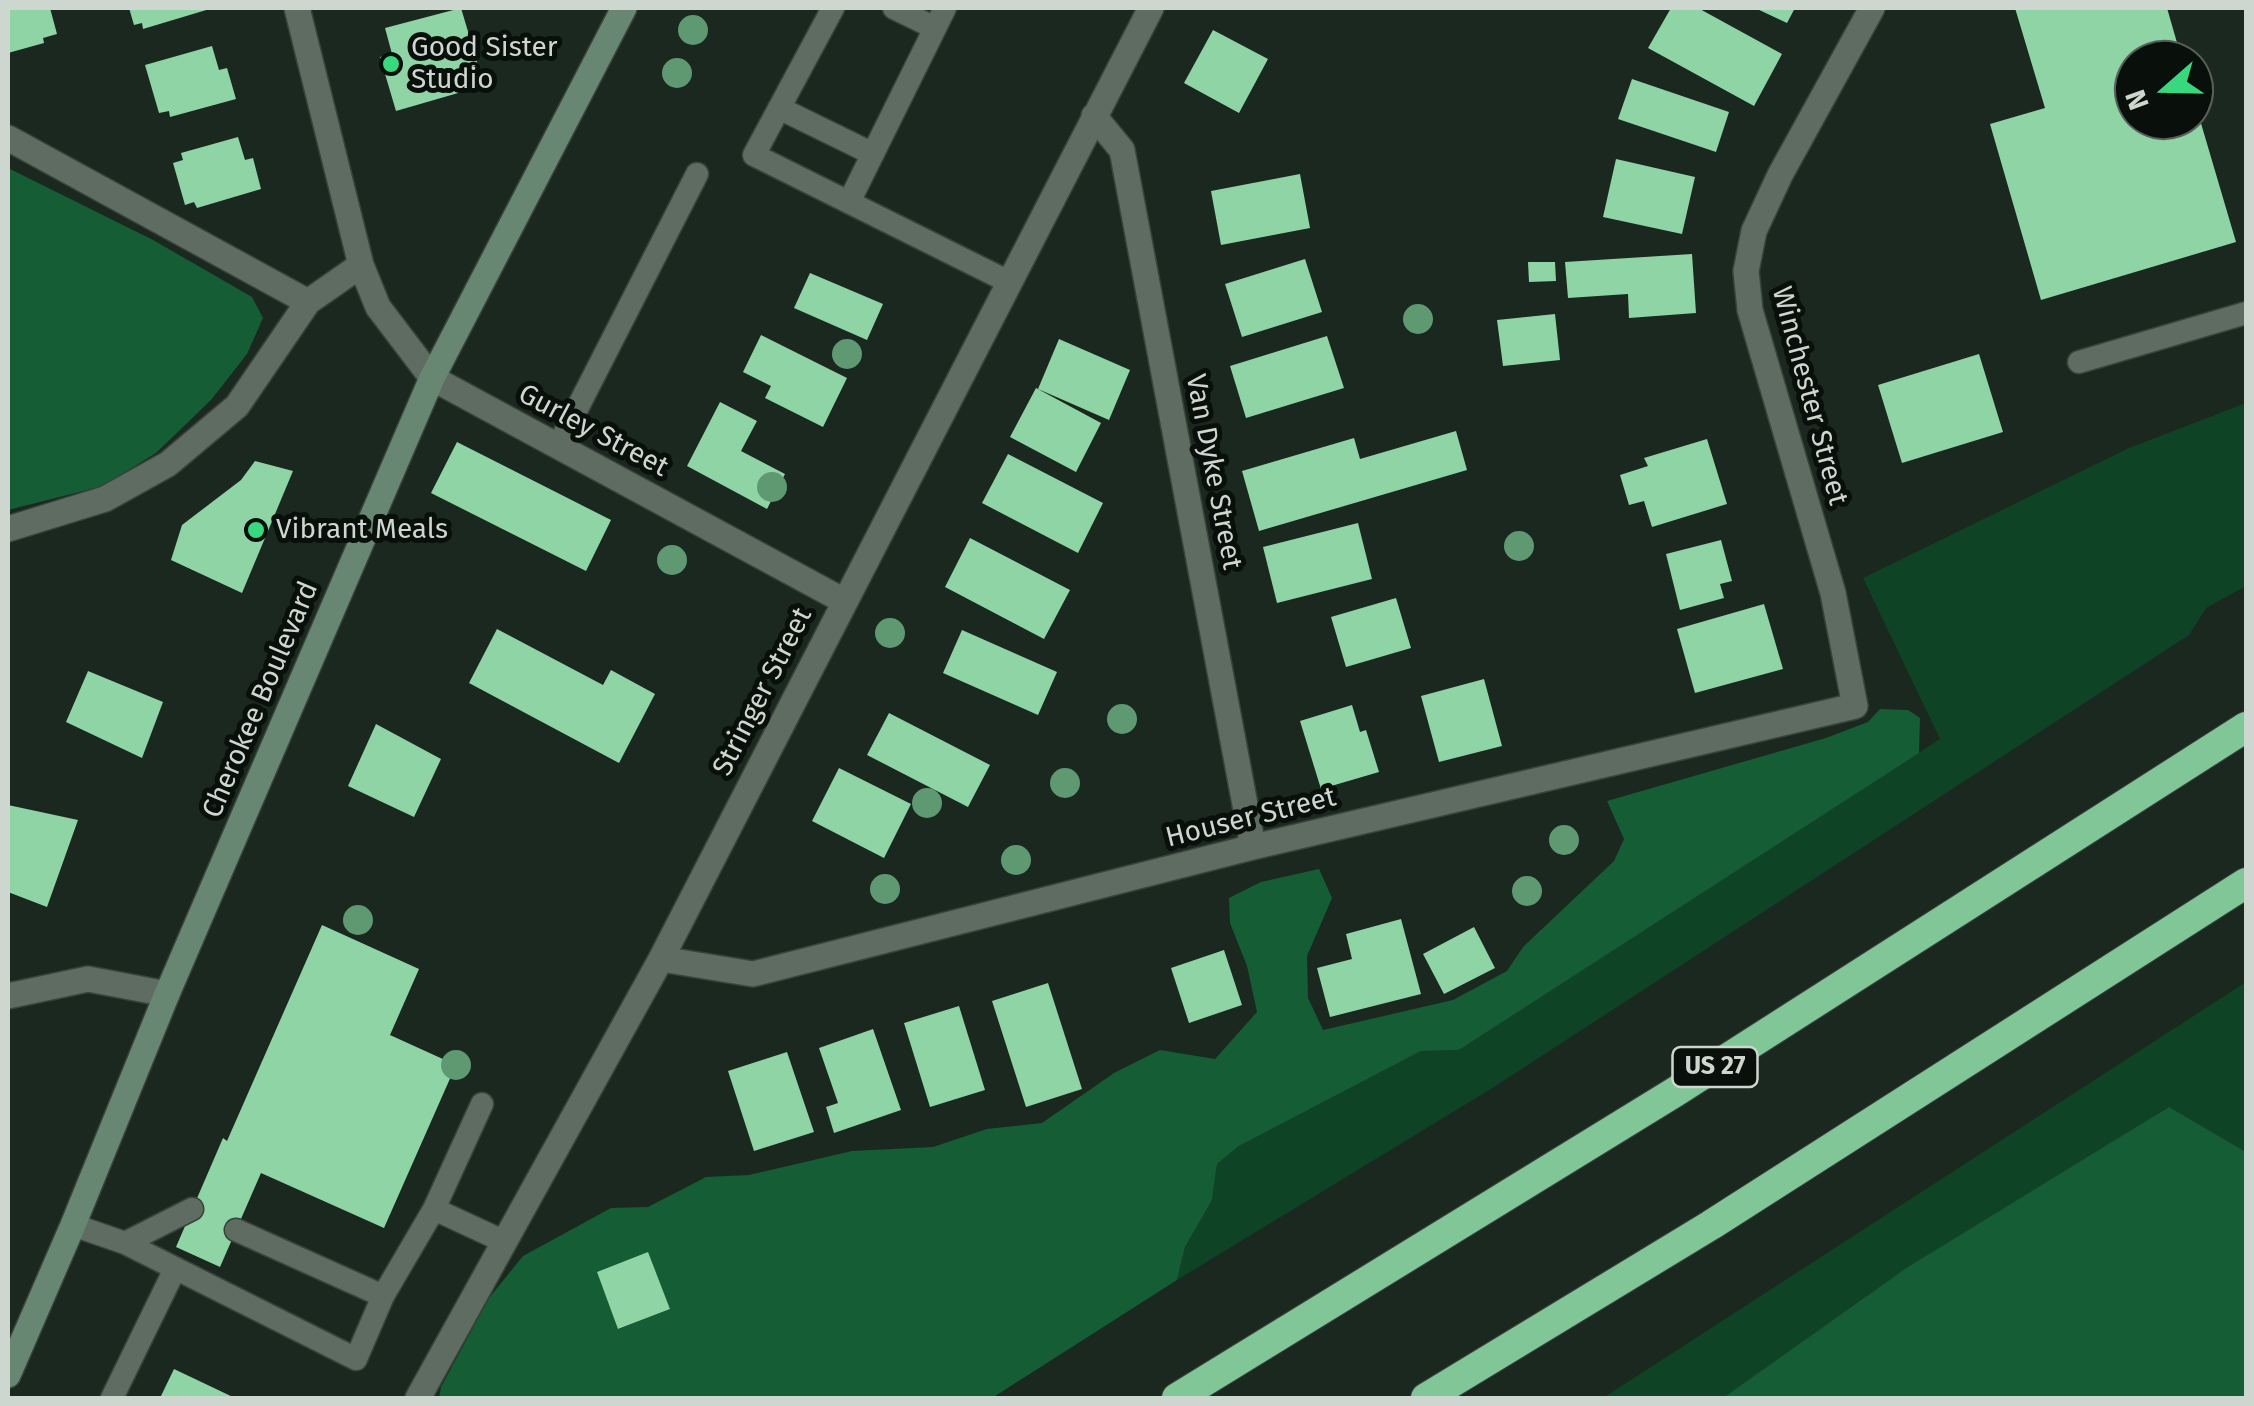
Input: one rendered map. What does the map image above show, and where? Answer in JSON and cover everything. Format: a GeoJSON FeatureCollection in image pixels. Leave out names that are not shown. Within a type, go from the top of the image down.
{"type":"FeatureCollection","features":[{"type":"Feature","properties":{"kind":"highway","name":"US 27"},"geometry":{"type":"LineString","coordinates":[[1178,1398],[1675,1092],[2246,727]]}},
{"type":"Feature","properties":{"kind":"highway"},"geometry":{"type":"LineString","coordinates":[[1426,1398],[1711,1225],[2246,883]]}},
{"type":"Feature","properties":{"kind":"main road","name":"Cherokee Boulevard"},"geometry":{"type":"LineString","coordinates":[[8,1375],[432,378],[624,8]]}},
{"type":"Feature","properties":{"kind":"street","name":"Gurley Street"},"geometry":{"type":"LineString","coordinates":[[297,8],[360,265],[378,307],[432,378],[844,601]]}},
{"type":"Feature","properties":{"kind":"street","name":"Stringer Street"},"geometry":{"type":"LineString","coordinates":[[418,1398],[662,959],[1152,8]]}},
{"type":"Feature","properties":{"kind":"street","name":"Winchester Street"},"geometry":{"type":"LineString","coordinates":[[1855,706],[1833,594],[1750,310],[1746,270],[1754,231],[1780,175],[1872,8]]}},
{"type":"Feature","properties":{"kind":"street","name":"Van Dyke Street"},"geometry":{"type":"LineString","coordinates":[[1094,116],[1122,150],[1253,847]]}},
{"type":"Feature","properties":{"kind":"street"},"geometry":{"type":"LineString","coordinates":[[8,138],[308,302]]}},
{"type":"Feature","properties":{"kind":"street"},"geometry":{"type":"LineString","coordinates":[[8,528],[106,498],[168,464],[237,406],[308,302],[360,265]]}},
{"type":"Feature","properties":{"kind":"street","name":"Houser Street"},"geometry":{"type":"LineString","coordinates":[[662,959],[753,974],[1253,847],[1855,706]]}},
{"type":"Feature","properties":{"kind":"street"},"geometry":{"type":"LineString","coordinates":[[8,996],[88,978],[167,994]]}},
{"type":"Feature","properties":{"kind":"lane"},"geometry":{"type":"LineString","coordinates":[[833,8],[754,155],[1009,282]]}},
{"type":"Feature","properties":{"kind":"lane"},"geometry":{"type":"LineString","coordinates":[[849,202],[940,18],[894,8]]}},
{"type":"Feature","properties":{"kind":"lane"},"geometry":{"type":"LineString","coordinates":[[780,108],[873,154]]}},
{"type":"Feature","properties":{"kind":"lane"},"geometry":{"type":"LineString","coordinates":[[558,446],[698,174]]}},
{"type":"Feature","properties":{"kind":"lane"},"geometry":{"type":"LineString","coordinates":[[2080,362],[2246,313]]}},
{"type":"Feature","properties":{"kind":"lane"},"geometry":{"type":"LineString","coordinates":[[74,1225],[125,1244],[356,1358],[383,1296],[434,1209],[482,1104]]}},
{"type":"Feature","properties":{"kind":"lane"},"geometry":{"type":"LineString","coordinates":[[125,1244],[192,1209]]}},
{"type":"Feature","properties":{"kind":"lane"},"geometry":{"type":"LineString","coordinates":[[434,1209],[505,1242]]}},
{"type":"Feature","properties":{"kind":"lane"},"geometry":{"type":"LineString","coordinates":[[236,1230],[383,1296]]}},
{"type":"Feature","properties":{"kind":"lane"},"geometry":{"type":"LineString","coordinates":[[112,1398],[174,1269]]}},
{"type":"Feature","properties":{"kind":"green space"},"geometry":{"type":"Polygon","coordinates":[[[8,168],[153,240],[252,297],[263,318],[247,354],[211,400],[156,453],[103,486],[8,510],[8,168]]]}},
{"type":"Feature","properties":{"kind":"green space"},"geometry":{"type":"Polygon","coordinates":[[[2246,403],[2246,586],[2206,608],[2189,635],[1494,1087],[1177,1280],[1185,1247],[1212,1200],[1217,1164],[1239,1146],[1421,1051],[1459,1050],[1940,739],[1863,578],[2129,448],[2246,403]]]}},
{"type":"Feature","properties":{"kind":"green space"},"geometry":{"type":"Polygon","coordinates":[[[1880,709],[1908,710],[1920,718],[1919,753],[1459,1050],[1421,1051],[1239,1146],[1217,1164],[1212,1200],[1185,1247],[1177,1280],[992,1398],[439,1398],[441,1387],[489,1298],[523,1256],[611,1208],[648,1207],[706,1177],[749,1175],[852,1151],[933,1147],[987,1129],[1042,1123],[1114,1073],[1160,1050],[1215,1059],[1257,1012],[1247,966],[1230,923],[1229,898],[1261,882],[1319,869],[1332,898],[1307,956],[1308,998],[1323,1030],[1453,1000],[1507,971],[1523,947],[1614,861],[1624,839],[1607,801],[1826,738],[1868,722],[1880,709]],[[648,1253],[597,1272],[619,1329],[670,1309],[648,1253]]]}},
{"type":"Feature","properties":{"kind":"green space"},"geometry":{"type":"Polygon","coordinates":[[[2246,982],[2246,1152],[2168,1107],[1723,1398],[1603,1398],[2246,982]]]}},
{"type":"Feature","properties":{"kind":"green space"},"geometry":{"type":"Polygon","coordinates":[[[2169,1107],[2246,1152],[2246,1398],[1723,1398],[1908,1267],[2169,1107]]]}},
{"type":"Feature","properties":{"kind":"building"},"geometry":{"type":"Polygon","coordinates":[[[8,8],[50,8],[57,34],[43,38],[44,43],[8,53],[8,8]]]}},
{"type":"Feature","properties":{"kind":"building"},"geometry":{"type":"Polygon","coordinates":[[[129,8],[213,8],[143,29],[142,23],[134,25],[129,8]]]}},
{"type":"Feature","properties":{"kind":"building"},"geometry":{"type":"Polygon","coordinates":[[[461,8],[478,65],[466,69],[472,89],[396,111],[380,57],[392,54],[385,28],[461,8]]]}},
{"type":"Feature","properties":{"kind":"building"},"geometry":{"type":"Polygon","coordinates":[[[1671,8],[1698,8],[1782,54],[1754,106],[1648,48],[1671,8]]]}},
{"type":"Feature","properties":{"kind":"building"},"geometry":{"type":"Polygon","coordinates":[[[1755,8],[1795,8],[1787,23],[1755,8]]]}},
{"type":"Feature","properties":{"kind":"building"},"geometry":{"type":"Polygon","coordinates":[[[2015,8],[2167,8],[2176,40],[2114,40],[2114,140],[2206,140],[2236,242],[2041,300],[1990,124],[2045,108],[2015,8]]]}},
{"type":"Feature","properties":{"kind":"building"},"geometry":{"type":"Polygon","coordinates":[[[1213,30],[1268,59],[1239,113],[1184,83],[1213,30]]]}},
{"type":"Feature","properties":{"kind":"building"},"geometry":{"type":"Polygon","coordinates":[[[212,46],[219,70],[227,68],[236,99],[170,117],[169,111],[159,113],[145,65],[212,46]]]}},
{"type":"Feature","properties":{"kind":"building"},"geometry":{"type":"Polygon","coordinates":[[[1632,79],[1729,112],[1716,152],[1618,119],[1632,79]]]}},
{"type":"Feature","properties":{"kind":"building"},"geometry":{"type":"Polygon","coordinates":[[[238,137],[245,160],[253,158],[261,189],[197,208],[194,202],[185,205],[173,163],[183,160],[181,153],[238,137]]]}},
{"type":"Feature","properties":{"kind":"building"},"geometry":{"type":"Polygon","coordinates":[[[1616,159],[1695,177],[1682,234],[1603,217],[1616,159]]]}},
{"type":"Feature","properties":{"kind":"building"},"geometry":{"type":"Polygon","coordinates":[[[1300,174],[1310,228],[1221,245],[1211,191],[1300,174]]]}},
{"type":"Feature","properties":{"kind":"building"},"geometry":{"type":"Polygon","coordinates":[[[1692,254],[1696,313],[1629,318],[1628,294],[1568,298],[1565,262],[1692,254]]]}},
{"type":"Feature","properties":{"kind":"building"},"geometry":{"type":"Polygon","coordinates":[[[1305,259],[1322,312],[1242,337],[1225,284],[1305,259]]]}},
{"type":"Feature","properties":{"kind":"building"},"geometry":{"type":"Polygon","coordinates":[[[1528,262],[1555,262],[1556,281],[1529,282],[1528,262]]]}},
{"type":"Feature","properties":{"kind":"building"},"geometry":{"type":"Polygon","coordinates":[[[810,273],[883,304],[867,340],[794,308],[810,273]]]}},
{"type":"Feature","properties":{"kind":"building"},"geometry":{"type":"Polygon","coordinates":[[[1555,314],[1560,360],[1503,366],[1497,320],[1555,314]]]}},
{"type":"Feature","properties":{"kind":"building"},"geometry":{"type":"Polygon","coordinates":[[[761,335],[847,378],[823,427],[765,398],[771,386],[743,372],[761,335]]]}},
{"type":"Feature","properties":{"kind":"building"},"geometry":{"type":"Polygon","coordinates":[[[1327,336],[1344,388],[1246,418],[1230,366],[1327,336]]]}},
{"type":"Feature","properties":{"kind":"building"},"geometry":{"type":"Polygon","coordinates":[[[1059,339],[1130,370],[1109,420],[1038,389],[1059,339]]]}},
{"type":"Feature","properties":{"kind":"building"},"geometry":{"type":"Polygon","coordinates":[[[1979,354],[2003,432],[1902,463],[1878,385],[1979,354]]]}},
{"type":"Feature","properties":{"kind":"building"},"geometry":{"type":"Polygon","coordinates":[[[1036,388],[1101,423],[1076,472],[1010,437],[1036,388]]]}},
{"type":"Feature","properties":{"kind":"building"},"geometry":{"type":"Polygon","coordinates":[[[720,402],[757,421],[741,451],[785,474],[767,509],[687,466],[720,402]]]}},
{"type":"Feature","properties":{"kind":"building"},"geometry":{"type":"Polygon","coordinates":[[[1456,431],[1467,470],[1259,531],[1242,471],[1354,438],[1360,459],[1456,431]]]}},
{"type":"Feature","properties":{"kind":"building"},"geometry":{"type":"Polygon","coordinates":[[[1707,439],[1727,504],[1652,527],[1644,501],[1629,505],[1620,475],[1648,466],[1644,458],[1707,439]]]}},
{"type":"Feature","properties":{"kind":"building"},"geometry":{"type":"Polygon","coordinates":[[[457,442],[611,520],[586,571],[431,493],[457,442]]]}},
{"type":"Feature","properties":{"kind":"building"},"geometry":{"type":"Polygon","coordinates":[[[1008,454],[1103,503],[1078,553],[982,503],[1008,454]]]}},
{"type":"Feature","properties":{"kind":"building"},"geometry":{"type":"Polygon","coordinates":[[[255,461],[293,471],[242,593],[171,560],[182,525],[241,480],[255,461]]]}},
{"type":"Feature","properties":{"kind":"building"},"geometry":{"type":"Polygon","coordinates":[[[1358,523],[1372,579],[1277,603],[1263,547],[1358,523]]]}},
{"type":"Feature","properties":{"kind":"building"},"geometry":{"type":"Polygon","coordinates":[[[970,538],[1070,590],[1044,639],[945,587],[970,538]]]}},
{"type":"Feature","properties":{"kind":"building"},"geometry":{"type":"Polygon","coordinates":[[[1721,540],[1732,581],[1720,584],[1724,598],[1680,610],[1666,554],[1721,540]]]}},
{"type":"Feature","properties":{"kind":"building"},"geometry":{"type":"Polygon","coordinates":[[[1396,598],[1411,648],[1346,667],[1331,617],[1396,598]]]}},
{"type":"Feature","properties":{"kind":"building"},"geometry":{"type":"Polygon","coordinates":[[[1764,604],[1783,669],[1695,693],[1677,629],[1764,604]]]}},
{"type":"Feature","properties":{"kind":"building"},"geometry":{"type":"Polygon","coordinates":[[[497,629],[603,685],[611,670],[655,694],[619,763],[469,683],[497,629]]]}},
{"type":"Feature","properties":{"kind":"building"},"geometry":{"type":"Polygon","coordinates":[[[962,630],[1057,672],[1038,715],[943,673],[962,630]]]}},
{"type":"Feature","properties":{"kind":"building"},"geometry":{"type":"Polygon","coordinates":[[[88,671],[163,702],[142,758],[66,722],[88,671]]]}},
{"type":"Feature","properties":{"kind":"building"},"geometry":{"type":"Polygon","coordinates":[[[1484,679],[1502,746],[1439,762],[1421,696],[1484,679]]]}},
{"type":"Feature","properties":{"kind":"building"},"geometry":{"type":"Polygon","coordinates":[[[1352,705],[1360,732],[1366,730],[1379,772],[1321,789],[1300,721],[1352,705]]]}},
{"type":"Feature","properties":{"kind":"building"},"geometry":{"type":"Polygon","coordinates":[[[889,713],[990,765],[968,807],[867,755],[889,713]]]}},
{"type":"Feature","properties":{"kind":"building"},"geometry":{"type":"Polygon","coordinates":[[[376,724],[441,759],[414,817],[348,786],[376,724]]]}},
{"type":"Feature","properties":{"kind":"building"},"geometry":{"type":"Polygon","coordinates":[[[839,768],[911,804],[884,858],[812,821],[839,768]]]}},
{"type":"Feature","properties":{"kind":"building"},"geometry":{"type":"Polygon","coordinates":[[[8,805],[78,820],[47,907],[8,892],[8,805]]]}},
{"type":"Feature","properties":{"kind":"building"},"geometry":{"type":"Polygon","coordinates":[[[1401,919],[1421,994],[1330,1017],[1317,968],[1352,959],[1346,934],[1401,919]]]}},
{"type":"Feature","properties":{"kind":"building"},"geometry":{"type":"Polygon","coordinates":[[[322,925],[419,969],[390,1035],[456,1065],[384,1228],[261,1173],[220,1267],[176,1247],[322,925]]]}},
{"type":"Feature","properties":{"kind":"building"},"geometry":{"type":"Polygon","coordinates":[[[1474,927],[1495,968],[1444,994],[1423,954],[1474,927]]]}},
{"type":"Feature","properties":{"kind":"building"},"geometry":{"type":"Polygon","coordinates":[[[1224,950],[1242,1005],[1189,1023],[1171,968],[1224,950]]]}},
{"type":"Feature","properties":{"kind":"building"},"geometry":{"type":"Polygon","coordinates":[[[1048,983],[1082,1089],[1026,1107],[992,1001],[1048,983]]]}},
{"type":"Feature","properties":{"kind":"building"},"geometry":{"type":"Polygon","coordinates":[[[959,1006],[985,1090],[930,1107],[904,1023],[959,1006]]]}},
{"type":"Feature","properties":{"kind":"building"},"geometry":{"type":"Polygon","coordinates":[[[873,1029],[901,1110],[834,1133],[826,1107],[838,1103],[819,1048],[873,1029]]]}},
{"type":"Feature","properties":{"kind":"building"},"geometry":{"type":"Polygon","coordinates":[[[787,1052],[814,1132],[754,1151],[728,1071],[787,1052]]]}},
{"type":"Feature","properties":{"kind":"building"},"geometry":{"type":"Polygon","coordinates":[[[648,1252],[670,1309],[618,1329],[597,1272],[648,1252]]]}},
{"type":"Feature","properties":{"kind":"building"},"geometry":{"type":"Polygon","coordinates":[[[174,1369],[235,1398],[160,1398],[174,1369]]]}},
{"type":"Feature","properties":{"kind":"place","name":"Good Sister Studio"},"geometry":{"type":"Point","coordinates":[391,64]}},
{"type":"Feature","properties":{"kind":"place","name":"Vibrant Meals"},"geometry":{"type":"Point","coordinates":[256,530]}}]}
